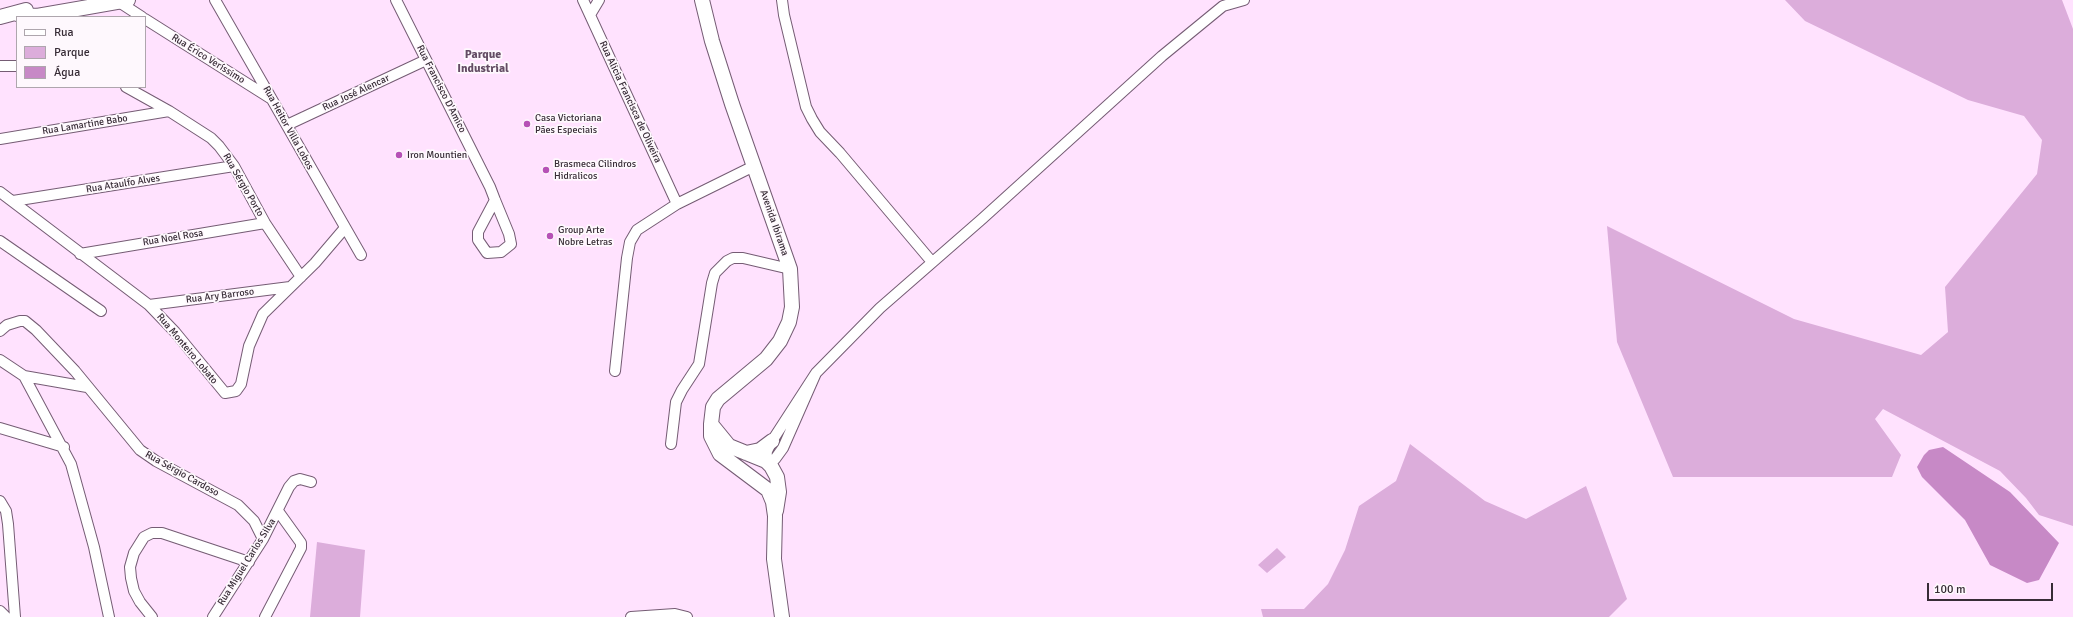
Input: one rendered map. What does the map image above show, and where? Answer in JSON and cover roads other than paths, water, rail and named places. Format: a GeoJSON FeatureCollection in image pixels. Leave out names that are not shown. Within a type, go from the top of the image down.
{"type":"FeatureCollection","features":[{"type":"Feature","properties":{"kind":"main road"},"geometry":{"type":"LineString","coordinates":[[17,14],[35,7],[75,0]]}},
{"type":"Feature","properties":{"kind":"main road","name":"Avenida Ibirama"},"geometry":{"type":"LineString","coordinates":[[702,0],[712,41],[790,269],[792,307],[789,322],[780,341],[766,359],[718,398],[713,407],[711,424],[711,436],[716,447],[724,457],[768,490]]}},
{"type":"Feature","properties":{"kind":"main road"},"geometry":{"type":"LineString","coordinates":[[0,16],[17,14],[37,16],[124,1]]}},
{"type":"Feature","properties":{"kind":"main road"},"geometry":{"type":"LineString","coordinates":[[711,424],[729,446],[766,461],[775,471],[779,485],[779,500],[775,516]]}},
{"type":"Feature","properties":{"kind":"main road"},"geometry":{"type":"LineString","coordinates":[[746,453],[760,450],[772,441]]}},
{"type":"Feature","properties":{"kind":"main road"},"geometry":{"type":"LineString","coordinates":[[742,471],[766,461]]}},
{"type":"Feature","properties":{"kind":"main road"},"geometry":{"type":"LineString","coordinates":[[766,461],[768,490],[773,502],[775,516],[774,559],[782,617]]}},
{"type":"Feature","properties":{"kind":"street","name":"Rua Heitor Villa Lobos"},"geometry":{"type":"LineString","coordinates":[[215,0],[252,62],[271,99],[344,229],[361,255]]}},
{"type":"Feature","properties":{"kind":"street","name":"Rua Francisco D'Amico"},"geometry":{"type":"LineString","coordinates":[[396,0],[495,200],[509,234],[511,244],[501,252],[487,253],[478,240],[478,232],[495,200]]}},
{"type":"Feature","properties":{"kind":"street","name":"Rua Alicia Francisca de Oliveira"},"geometry":{"type":"LineString","coordinates":[[583,0],[677,204]]}},
{"type":"Feature","properties":{"kind":"street"},"geometry":{"type":"LineString","coordinates":[[590,15],[599,0]]}},
{"type":"Feature","properties":{"kind":"street"},"geometry":{"type":"LineString","coordinates":[[782,0],[784,15],[804,99],[812,119],[820,132],[840,153],[932,262]]}},
{"type":"Feature","properties":{"kind":"street"},"geometry":{"type":"LineString","coordinates":[[816,372],[783,448],[775,459],[766,461],[767,451],[772,441],[816,372],[880,308],[982,219],[1162,56],[1223,6],[1244,0]]}},
{"type":"Feature","properties":{"kind":"street"},"geometry":{"type":"LineString","coordinates":[[124,1],[141,16]]}},
{"type":"Feature","properties":{"kind":"street","name":"Rua Érico Veríssimo"},"geometry":{"type":"LineString","coordinates":[[146,20],[271,99]]}},
{"type":"Feature","properties":{"kind":"street","name":"Rua José Alencar"},"geometry":{"type":"LineString","coordinates":[[287,126],[426,60]]}},
{"type":"Feature","properties":{"kind":"street"},"geometry":{"type":"LineString","coordinates":[[0,66],[16,66]]}},
{"type":"Feature","properties":{"kind":"street","name":"Rua Sérgio Porto"},"geometry":{"type":"LineString","coordinates":[[128,88],[169,111],[211,138],[225,152],[265,223],[301,277]]}},
{"type":"Feature","properties":{"kind":"street","name":"Rua Lamartine Babo"},"geometry":{"type":"LineString","coordinates":[[0,139],[169,111]]}},
{"type":"Feature","properties":{"kind":"street","name":"Rua Ataulfo Alves"},"geometry":{"type":"LineString","coordinates":[[13,201],[234,166]]}},
{"type":"Feature","properties":{"kind":"street"},"geometry":{"type":"LineString","coordinates":[[616,372],[630,242],[637,230],[677,204],[754,166]]}},
{"type":"Feature","properties":{"kind":"street","name":"Rua Monteiro Lobato"},"geometry":{"type":"LineString","coordinates":[[0,192],[149,305],[175,332],[222,391],[230,393],[236,391],[241,384],[249,346],[263,314],[301,277],[344,229]]}},
{"type":"Feature","properties":{"kind":"street","name":"Rua Noel Rosa"},"geometry":{"type":"LineString","coordinates":[[80,254],[265,223]]}},
{"type":"Feature","properties":{"kind":"street"},"geometry":{"type":"LineString","coordinates":[[0,241],[100,311]]}},
{"type":"Feature","properties":{"kind":"street"},"geometry":{"type":"LineString","coordinates":[[671,444],[676,402],[699,364],[712,283],[715,273],[721,266],[733,258],[743,258],[790,269]]}},
{"type":"Feature","properties":{"kind":"street","name":"Rua Ary Barroso"},"geometry":{"type":"LineString","coordinates":[[149,305],[290,287]]}},
{"type":"Feature","properties":{"kind":"street","name":"Rua Sérgio Cardoso"},"geometry":{"type":"LineString","coordinates":[[0,331],[13,322],[25,321],[49,342],[140,450],[156,461],[238,505],[254,521],[263,539]]}},
{"type":"Feature","properties":{"kind":"street"},"geometry":{"type":"LineString","coordinates":[[0,360],[24,376],[87,387]]}},
{"type":"Feature","properties":{"kind":"street"},"geometry":{"type":"LineString","coordinates":[[24,376],[64,447],[79,487],[109,617]]}},
{"type":"Feature","properties":{"kind":"street"},"geometry":{"type":"LineString","coordinates":[[0,428],[64,447]]}},
{"type":"Feature","properties":{"kind":"street","name":"Rua Miguel Carlos Silva"},"geometry":{"type":"LineString","coordinates":[[213,617],[263,539],[289,487],[294,481],[300,479],[311,482]]}},
{"type":"Feature","properties":{"kind":"street"},"geometry":{"type":"LineString","coordinates":[[0,501],[6,511],[8,524],[15,617]]}},
{"type":"Feature","properties":{"kind":"street"},"geometry":{"type":"LineString","coordinates":[[265,617],[301,548],[301,543],[278,511]]}},
{"type":"Feature","properties":{"kind":"street"},"geometry":{"type":"LineString","coordinates":[[152,617],[137,596],[131,578],[130,568],[134,553],[144,537],[152,533],[162,533],[249,562]]}},
{"type":"Feature","properties":{"kind":"street"},"geometry":{"type":"LineString","coordinates":[[0,611],[6,617]]}},
{"type":"Feature","properties":{"kind":"street"},"geometry":{"type":"LineString","coordinates":[[631,617],[675,614],[687,617]]}},
{"type":"Feature","properties":{"kind":"water"},"geometry":{"type":"Polygon","coordinates":[[[1943,447],[2010,492],[2059,543],[2039,580],[2027,583],[1990,565],[1965,520],[1922,477],[1917,467],[1924,455],[1929,450],[1943,447]]]}},
{"type":"Feature","properties":{"kind":"place","name":"Casa Victoriana Pães Especiais"},"geometry":{"type":"Point","coordinates":[527,124]}},
{"type":"Feature","properties":{"kind":"place","name":"Iron Mountien"},"geometry":{"type":"Point","coordinates":[399,155]}},
{"type":"Feature","properties":{"kind":"place","name":"Brasmeca Cilindros Hidralicos"},"geometry":{"type":"Point","coordinates":[546,170]}},
{"type":"Feature","properties":{"kind":"place","name":"Group Arte Nobre Letras"},"geometry":{"type":"Point","coordinates":[550,236]}},
{"type":"Feature","properties":{"kind":"district","name":"Parque Industrial"},"geometry":{"type":"Point","coordinates":[483,62]}}]}
